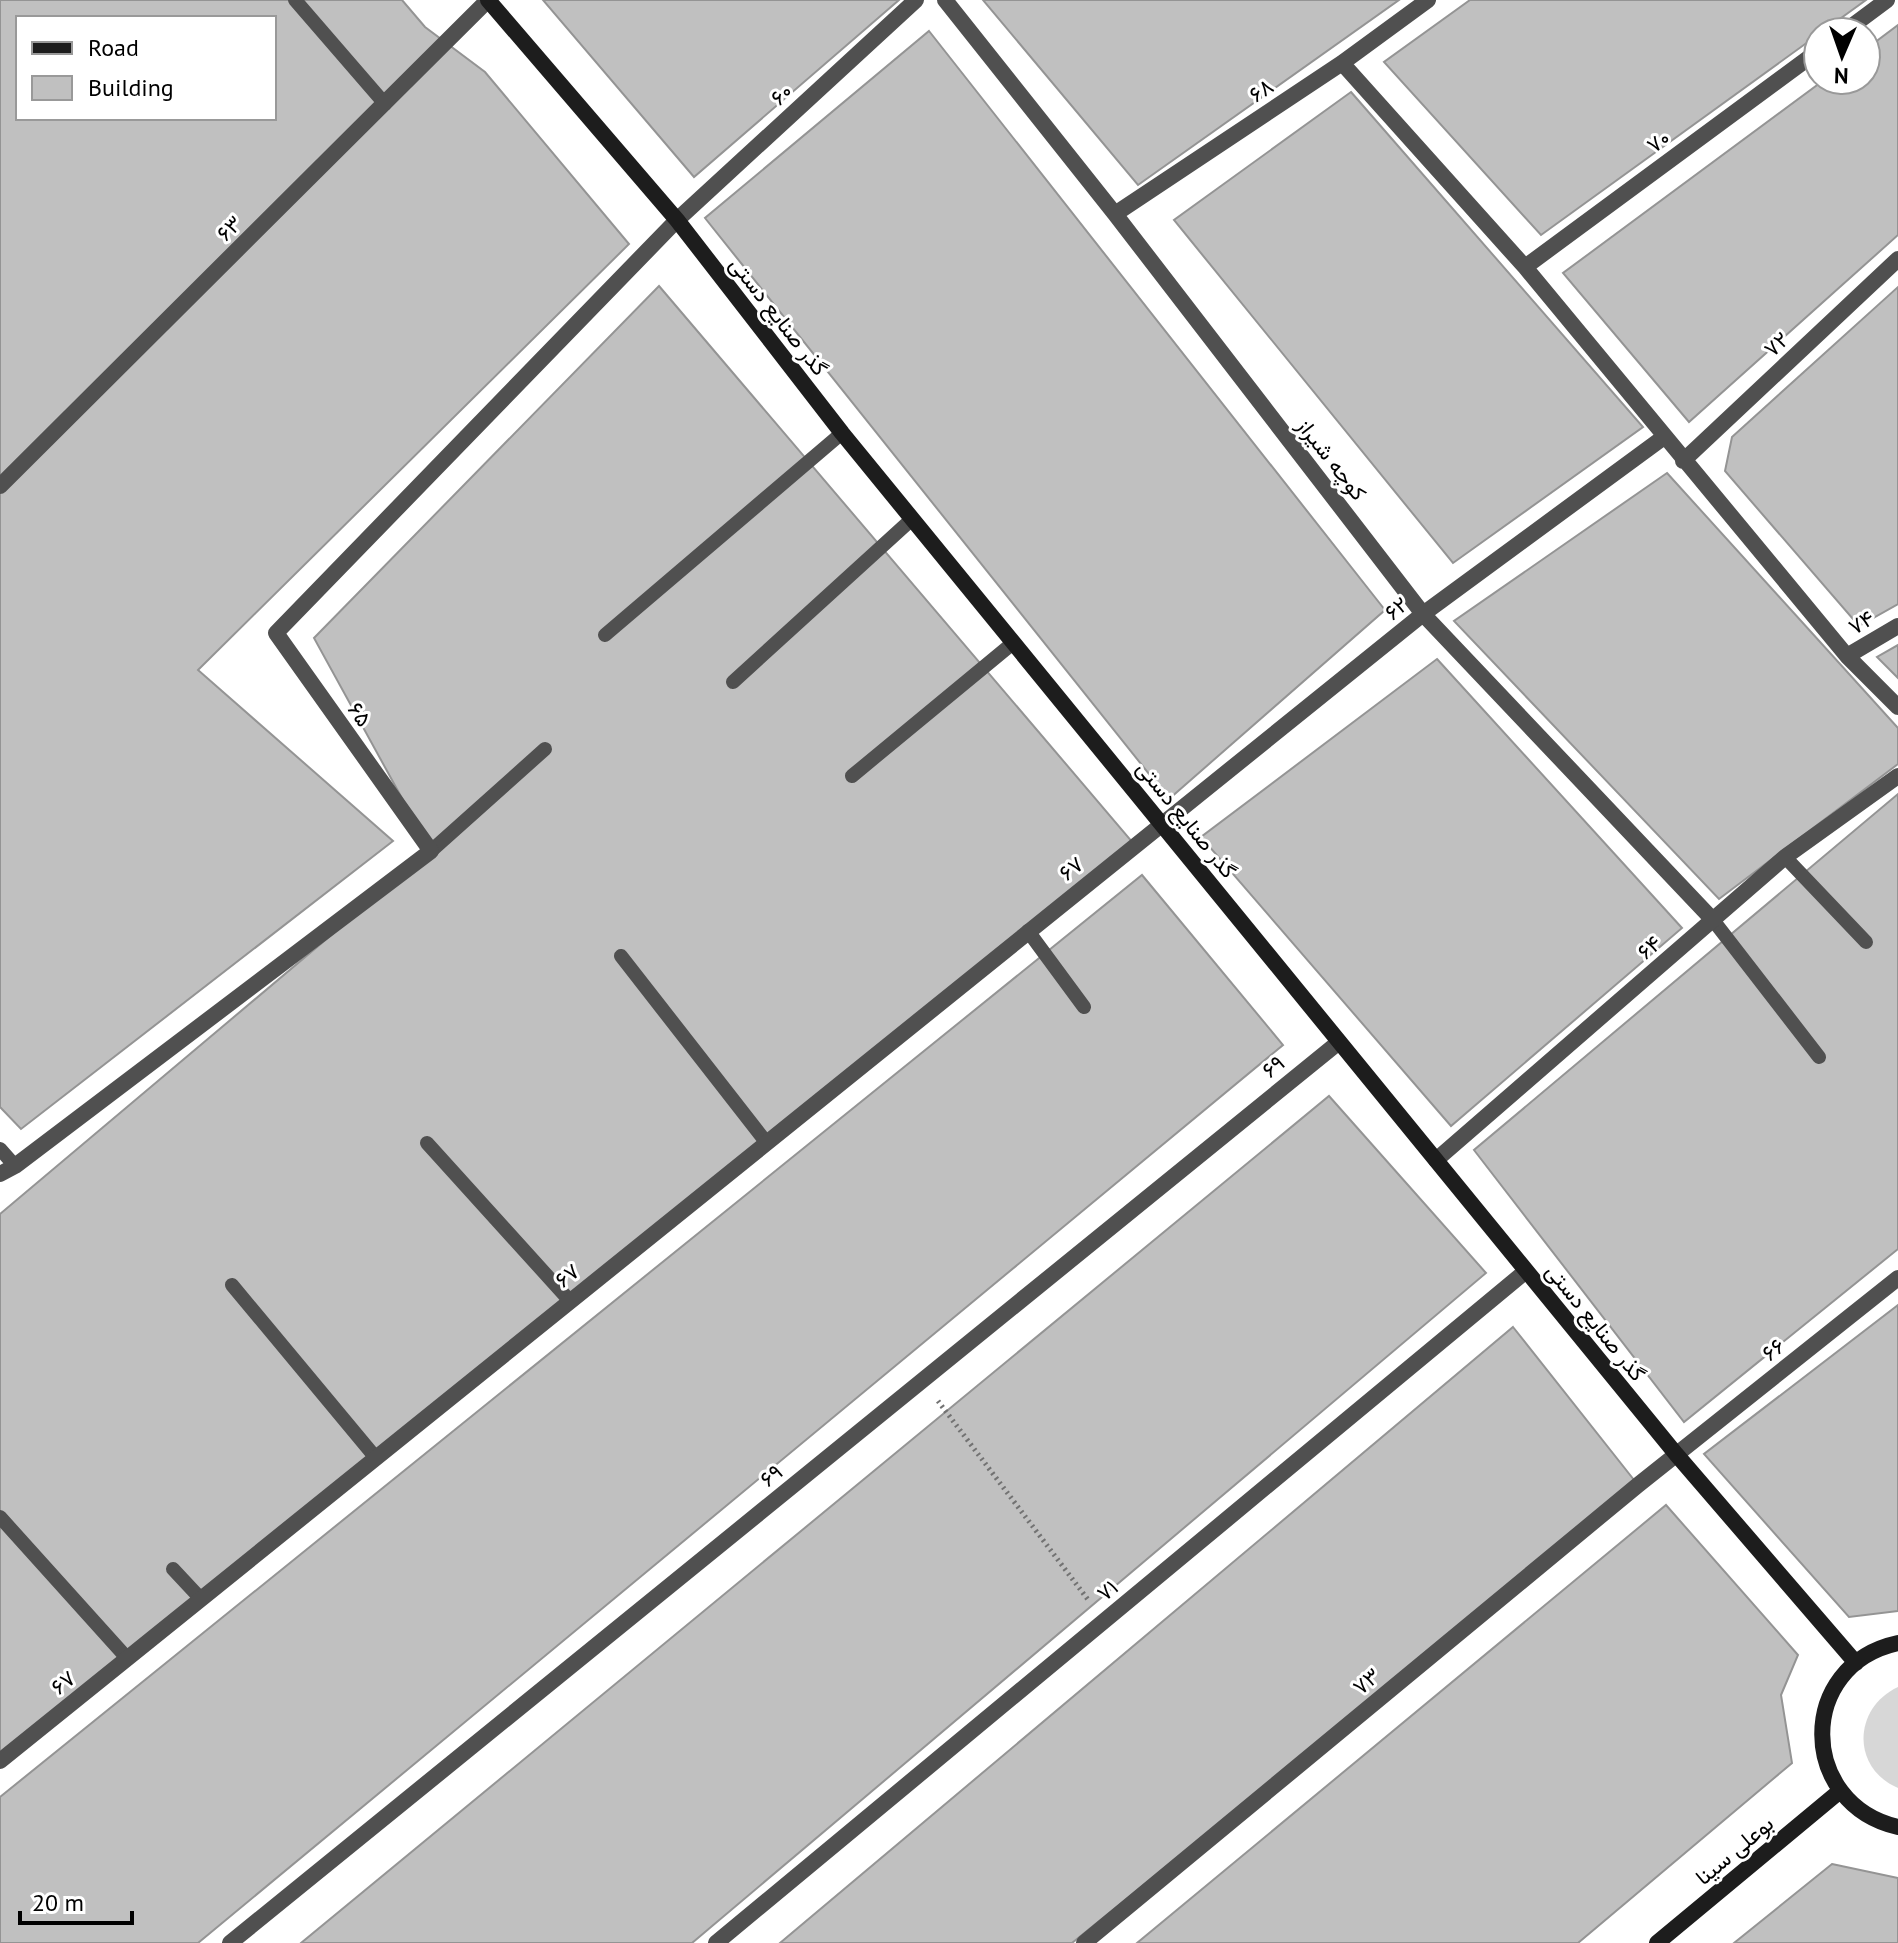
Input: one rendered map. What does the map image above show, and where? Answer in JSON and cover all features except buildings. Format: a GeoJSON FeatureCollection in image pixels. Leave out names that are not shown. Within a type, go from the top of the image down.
{"type":"FeatureCollection","features":[{"type":"Feature","properties":{"kind":"main road","name":"گذر صنایع دستی"},"geometry":{"type":"LineString","coordinates":[[488,0],[677,220],[842,433],[1676,1454],[1856,1663]]}},
{"type":"Feature","properties":{"kind":"main road"},"geometry":{"type":"LineString","coordinates":[[1898,1643],[1877,1649],[1856,1663],[1839,1680],[1823,1716],[1824,1755],[1840,1791],[1868,1816],[1898,1827]]}},
{"type":"Feature","properties":{"kind":"main road","name":"بوعلی سینا"},"geometry":{"type":"LineString","coordinates":[[1657,1943],[1840,1791]]}},
{"type":"Feature","properties":{"kind":"street","name":"۶۳"},"geometry":{"type":"LineString","coordinates":[[0,486],[488,0]]}},
{"type":"Feature","properties":{"kind":"street","name":"۶۰"},"geometry":{"type":"LineString","coordinates":[[677,220],[916,0]]}},
{"type":"Feature","properties":{"kind":"street","name":"کوچه شیراز"},"geometry":{"type":"LineString","coordinates":[[945,0],[1115,214],[1423,614],[1713,920]]}},
{"type":"Feature","properties":{"kind":"street","name":"۶۸"},"geometry":{"type":"LineString","coordinates":[[1115,214],[1342,63],[1428,0]]}},
{"type":"Feature","properties":{"kind":"street"},"geometry":{"type":"LineString","coordinates":[[1866,16],[1887,0]]}},
{"type":"Feature","properties":{"kind":"street"},"geometry":{"type":"LineString","coordinates":[[1342,63],[1525,267],[1847,656],[1898,707]]}},
{"type":"Feature","properties":{"kind":"street","name":"۷۰"},"geometry":{"type":"LineString","coordinates":[[1525,267],[1802,63]]}},
{"type":"Feature","properties":{"kind":"street","name":"۶۵"},"geometry":{"type":"LineString","coordinates":[[431,851],[276,633],[677,220]]}},
{"type":"Feature","properties":{"kind":"street","name":"۷۲"},"geometry":{"type":"LineString","coordinates":[[1683,461],[1898,259]]}},
{"type":"Feature","properties":{"kind":"street","name":"۶۲"},"geometry":{"type":"LineString","coordinates":[[1162,822],[1423,614],[1664,437]]}},
{"type":"Feature","properties":{"kind":"street","name":"۷۴"},"geometry":{"type":"LineString","coordinates":[[1847,656],[1898,626]]}},
{"type":"Feature","properties":{"kind":"street","name":"۶۴"},"geometry":{"type":"LineString","coordinates":[[1436,1160],[1785,857],[1898,776]]}},
{"type":"Feature","properties":{"kind":"street","name":"۶۷"},"geometry":{"type":"LineString","coordinates":[[0,1761],[1162,822]]}},
{"type":"Feature","properties":{"kind":"street"},"geometry":{"type":"LineString","coordinates":[[8,1170],[431,851]]}},
{"type":"Feature","properties":{"kind":"street","name":"۶۹"},"geometry":{"type":"LineString","coordinates":[[230,1943],[1339,1042]]}},
{"type":"Feature","properties":{"kind":"street","name":"۷۱"},"geometry":{"type":"LineString","coordinates":[[716,1943],[1526,1271]]}},
{"type":"Feature","properties":{"kind":"street","name":"۶۶"},"geometry":{"type":"LineString","coordinates":[[1676,1454],[1898,1278]]}},
{"type":"Feature","properties":{"kind":"street","name":"۷۳"},"geometry":{"type":"LineString","coordinates":[[1084,1943],[1676,1454]]}},
{"type":"Feature","properties":{"kind":"lane"},"geometry":{"type":"LineString","coordinates":[[295,0],[385,104]]}},
{"type":"Feature","properties":{"kind":"lane"},"geometry":{"type":"LineString","coordinates":[[605,635],[842,433]]}},
{"type":"Feature","properties":{"kind":"lane"},"geometry":{"type":"LineString","coordinates":[[733,682],[912,519]]}},
{"type":"Feature","properties":{"kind":"lane"},"geometry":{"type":"LineString","coordinates":[[852,776],[1013,643]]}},
{"type":"Feature","properties":{"kind":"lane"},"geometry":{"type":"LineString","coordinates":[[431,851],[545,749]]}},
{"type":"Feature","properties":{"kind":"lane"},"geometry":{"type":"LineString","coordinates":[[1785,857],[1866,942]]}},
{"type":"Feature","properties":{"kind":"lane"},"geometry":{"type":"LineString","coordinates":[[1713,920],[1819,1057]]}},
{"type":"Feature","properties":{"kind":"lane"},"geometry":{"type":"LineString","coordinates":[[1028,931],[1084,1007]]}},
{"type":"Feature","properties":{"kind":"lane"},"geometry":{"type":"LineString","coordinates":[[621,956],[766,1142]]}},
{"type":"Feature","properties":{"kind":"lane"},"geometry":{"type":"LineString","coordinates":[[427,1143],[570,1301]]}},
{"type":"Feature","properties":{"kind":"lane"},"geometry":{"type":"LineString","coordinates":[[0,1149],[8,1170]]}},
{"type":"Feature","properties":{"kind":"lane"},"geometry":{"type":"LineString","coordinates":[[232,1285],[376,1458]]}},
{"type":"Feature","properties":{"kind":"lane"},"geometry":{"type":"LineString","coordinates":[[0,1517],[127,1658]]}},
{"type":"Feature","properties":{"kind":"lane"},"geometry":{"type":"LineString","coordinates":[[173,1569],[201,1599]]}},
{"type":"Feature","properties":{"kind":"path"},"geometry":{"type":"LineString","coordinates":[[922,1380],[1104,1621]]}},
{"type":"Feature","properties":{"kind":"shaded area"},"geometry":{"type":"Polygon","coordinates":[[[1898,1687],[1898,1788],[1883,1779],[1872,1767],[1865,1753],[1864,1738],[1872,1709],[1898,1687]]]}}]}
